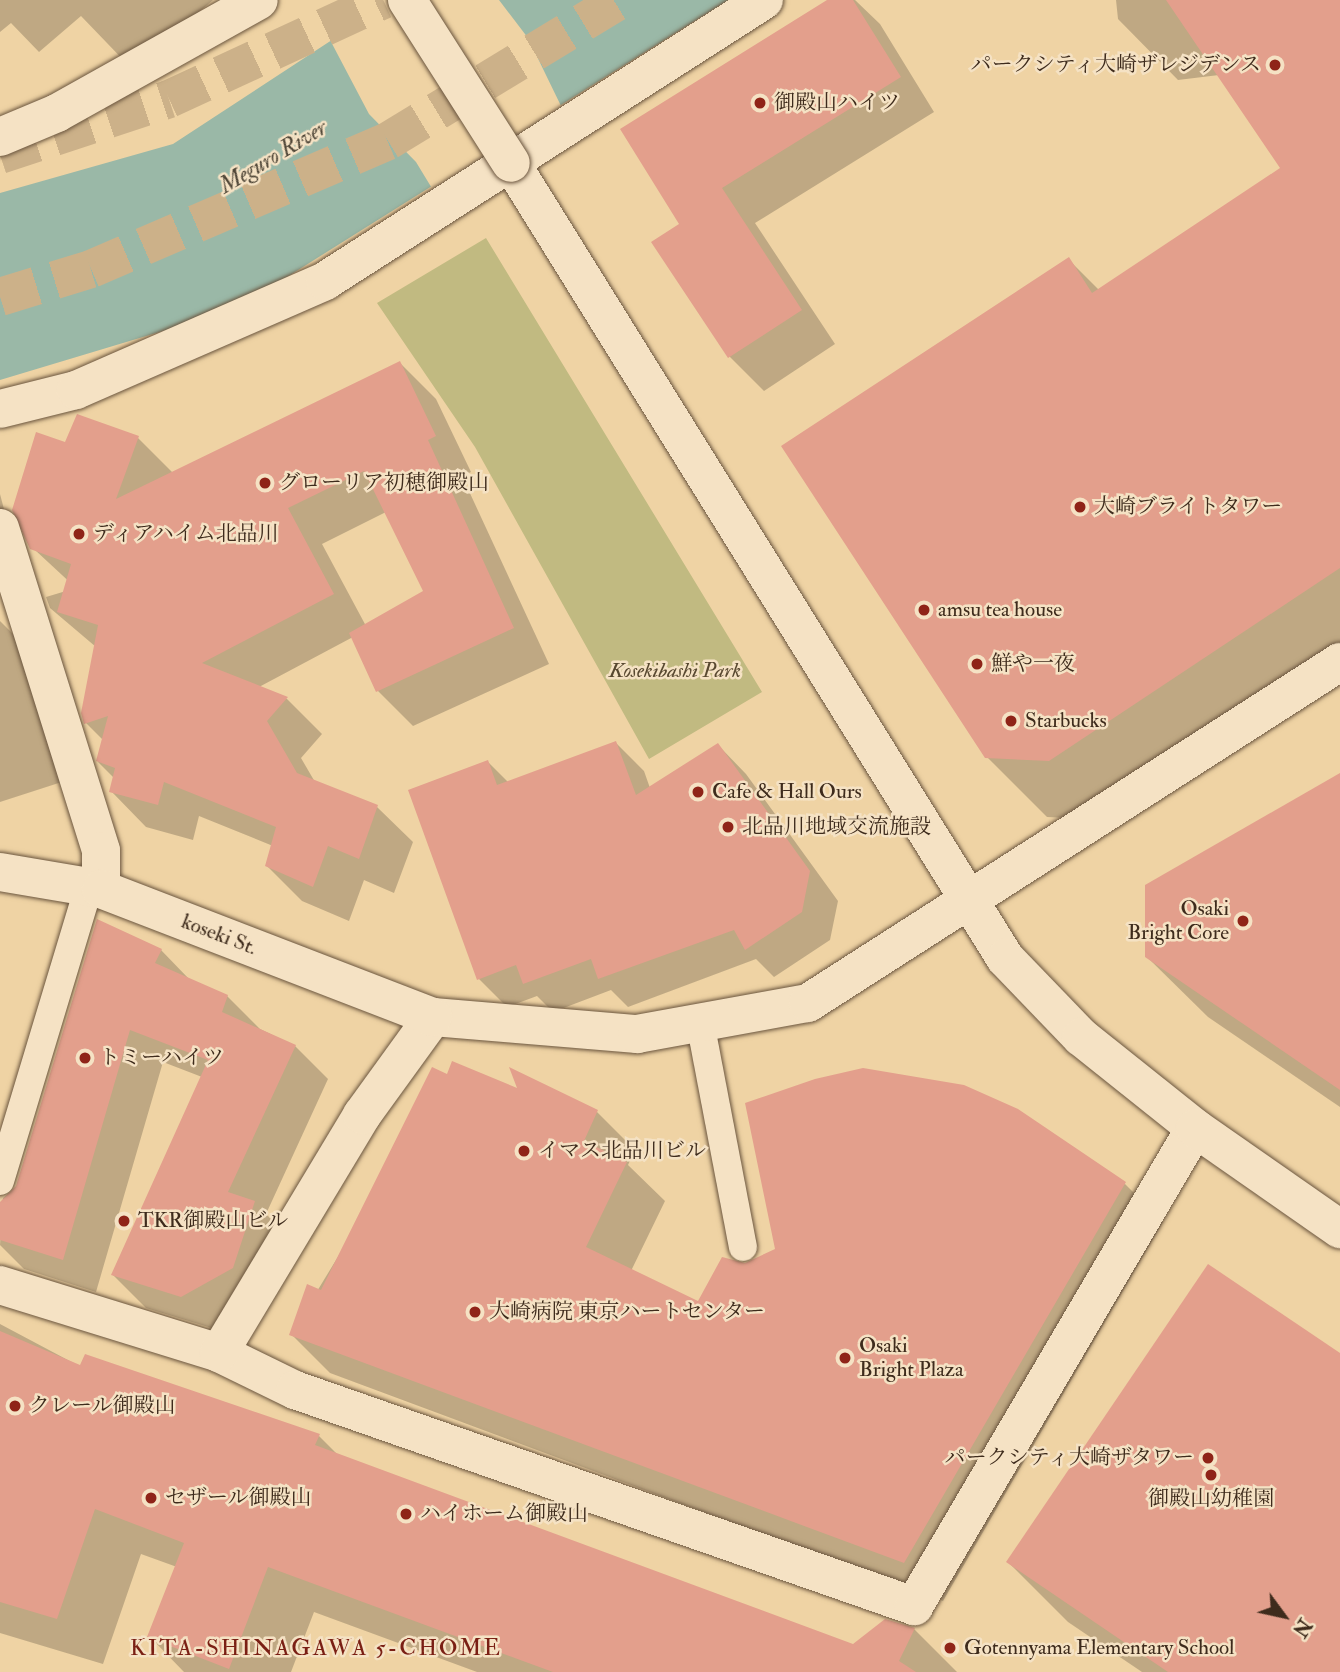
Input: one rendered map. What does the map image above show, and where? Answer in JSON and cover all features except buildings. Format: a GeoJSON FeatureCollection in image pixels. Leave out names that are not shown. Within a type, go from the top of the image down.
{"type":"FeatureCollection","features":[{"type":"Feature","properties":{"kind":"street"},"geometry":{"type":"LineString","coordinates":[[0,137],[57,113],[259,0]]}},
{"type":"Feature","properties":{"kind":"street"},"geometry":{"type":"LineString","coordinates":[[407,0],[970,903],[1027,985],[1195,1128],[1340,1229]]}},
{"type":"Feature","properties":{"kind":"street"},"geometry":{"type":"LineString","coordinates":[[0,409],[76,390],[213,335],[325,281],[764,0]]}},
{"type":"Feature","properties":{"kind":"street"},"geometry":{"type":"LineString","coordinates":[[0,528],[101,851],[95,888]]}},
{"type":"Feature","properties":{"kind":"street","name":"koseki St."},"geometry":{"type":"LineString","coordinates":[[0,872],[95,888],[433,1017],[637,1034],[808,1003],[970,903],[1340,662]]}},
{"type":"Feature","properties":{"kind":"street"},"geometry":{"type":"LineString","coordinates":[[219,1353],[362,1115],[433,1017]]}},
{"type":"Feature","properties":{"kind":"street"},"geometry":{"type":"LineString","coordinates":[[0,1285],[219,1353],[338,1405],[914,1606],[1195,1128]]}},
{"type":"Feature","properties":{"kind":"lane"},"geometry":{"type":"LineString","coordinates":[[0,1181],[95,888]]}},
{"type":"Feature","properties":{"kind":"lane"},"geometry":{"type":"LineString","coordinates":[[700,1022],[743,1247]]}},
{"type":"Feature","properties":{"kind":"green space","name":"Kosekibashi Park"},"geometry":{"type":"Polygon","coordinates":[[[486,238],[762,692],[649,759],[475,447],[377,303],[486,238]]]}},
{"type":"Feature","properties":{"kind":"water","name":"Meguro River"},"geometry":{"type":"Polygon","coordinates":[[[393,0],[728,0],[236,309],[0,380],[0,193],[173,144],[393,0]]]}},
{"type":"Feature","properties":{"kind":"pier"},"geometry":{"type":"Polygon","coordinates":[[[387,0],[499,0],[528,38],[562,108],[433,190],[416,162],[369,114],[329,38],[387,0]]]}},
{"type":"Feature","properties":{"kind":"tunnel"},"geometry":{"type":"LineString","coordinates":[[0,155],[169,99],[383,0]]}},
{"type":"Feature","properties":{"kind":"tunnel"},"geometry":{"type":"LineString","coordinates":[[0,297],[91,269],[388,141],[620,0]]}},
{"type":"Feature","properties":{"kind":"place","name":"パークシティ大崎ザレジデンス"},"geometry":{"type":"Point","coordinates":[1275,65]}},
{"type":"Feature","properties":{"kind":"place","name":"御殿山ハイツ"},"geometry":{"type":"Point","coordinates":[760,103]}},
{"type":"Feature","properties":{"kind":"place","name":"グローリア初穂御殿山"},"geometry":{"type":"Point","coordinates":[265,483]}},
{"type":"Feature","properties":{"kind":"place","name":"大崎ブライトタワー"},"geometry":{"type":"Point","coordinates":[1080,507]}},
{"type":"Feature","properties":{"kind":"place","name":"ディアハイム北品川"},"geometry":{"type":"Point","coordinates":[79,534]}},
{"type":"Feature","properties":{"kind":"place","name":"amsu tea house"},"geometry":{"type":"Point","coordinates":[924,610]}},
{"type":"Feature","properties":{"kind":"place","name":"鮮や一夜"},"geometry":{"type":"Point","coordinates":[977,664]}},
{"type":"Feature","properties":{"kind":"place","name":"Starbucks"},"geometry":{"type":"Point","coordinates":[1011,721]}},
{"type":"Feature","properties":{"kind":"place","name":"Cafe & Hall Ours"},"geometry":{"type":"Point","coordinates":[698,792]}},
{"type":"Feature","properties":{"kind":"place","name":"北品川地域交流施設"},"geometry":{"type":"Point","coordinates":[728,827]}},
{"type":"Feature","properties":{"kind":"place","name":"Osaki Bright Core"},"geometry":{"type":"Point","coordinates":[1243,921]}},
{"type":"Feature","properties":{"kind":"place","name":"トミーハイツ"},"geometry":{"type":"Point","coordinates":[85,1058]}},
{"type":"Feature","properties":{"kind":"place","name":"イマス北品川ビル"},"geometry":{"type":"Point","coordinates":[524,1151]}},
{"type":"Feature","properties":{"kind":"place","name":"TKR御殿山ビル"},"geometry":{"type":"Point","coordinates":[124,1221]}},
{"type":"Feature","properties":{"kind":"place","name":"大崎病院 東京ハートセンター"},"geometry":{"type":"Point","coordinates":[475,1312]}},
{"type":"Feature","properties":{"kind":"place","name":"Osaki Bright Plaza"},"geometry":{"type":"Point","coordinates":[845,1358]}},
{"type":"Feature","properties":{"kind":"place","name":"クレール御殿山"},"geometry":{"type":"Point","coordinates":[15,1406]}},
{"type":"Feature","properties":{"kind":"place","name":"パークシティ大崎ザタワー"},"geometry":{"type":"Point","coordinates":[1208,1458]}},
{"type":"Feature","properties":{"kind":"place","name":"御殿山幼稚園"},"geometry":{"type":"Point","coordinates":[1211,1475]}},
{"type":"Feature","properties":{"kind":"place","name":"セザール御殿山"},"geometry":{"type":"Point","coordinates":[151,1498]}},
{"type":"Feature","properties":{"kind":"place","name":"ハイホーム御殿山"},"geometry":{"type":"Point","coordinates":[406,1514]}},
{"type":"Feature","properties":{"kind":"place","name":"Gotennyama Elementary School"},"geometry":{"type":"Point","coordinates":[950,1648]}},
{"type":"Feature","properties":{"kind":"district","name":"KITA-SHINAGAWA 5-CHOME"},"geometry":{"type":"Point","coordinates":[316,1648]}}]}
